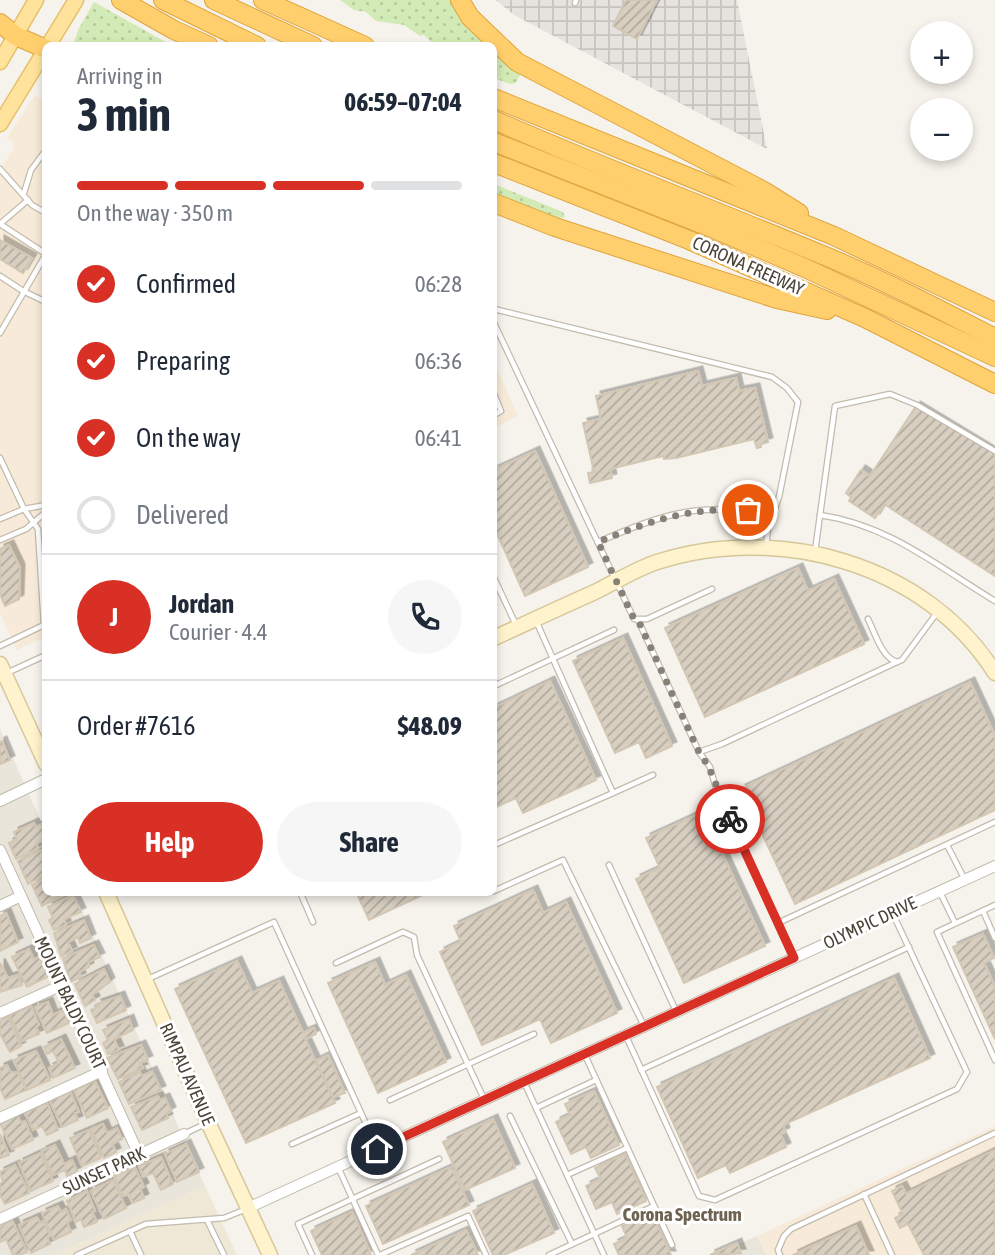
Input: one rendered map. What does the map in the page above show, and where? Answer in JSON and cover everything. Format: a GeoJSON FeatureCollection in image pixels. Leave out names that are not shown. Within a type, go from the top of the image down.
{"type":"FeatureCollection","features":[{"type":"Feature","properties":{"kind":"highway"},"geometry":{"type":"LineString","coordinates":[[121,0],[200,42]]}},
{"type":"Feature","properties":{"kind":"highway"},"geometry":{"type":"LineString","coordinates":[[163,0],[249,42]]}},
{"type":"Feature","properties":{"kind":"highway"},"geometry":{"type":"LineString","coordinates":[[214,0],[304,42]]}},
{"type":"Feature","properties":{"kind":"highway"},"geometry":{"type":"LineString","coordinates":[[263,0],[356,42]]}},
{"type":"Feature","properties":{"kind":"highway"},"geometry":{"type":"LineString","coordinates":[[460,0],[470,17],[496,42]]}},
{"type":"Feature","properties":{"kind":"highway"},"geometry":{"type":"LineString","coordinates":[[0,23],[16,36],[42,45]]}},
{"type":"Feature","properties":{"kind":"highway"},"geometry":{"type":"LineString","coordinates":[[497,43],[517,62],[764,191],[834,236]]}},
{"type":"Feature","properties":{"kind":"highway"},"geometry":{"type":"LineString","coordinates":[[497,99],[834,236],[995,312]]}},
{"type":"Feature","properties":{"kind":"highway"},"geometry":{"type":"LineString","coordinates":[[497,121],[587,161],[815,251],[995,338]]}},
{"type":"Feature","properties":{"kind":"highway"},"geometry":{"type":"LineString","coordinates":[[497,143],[803,267],[995,357]]}},
{"type":"Feature","properties":{"kind":"highway","name":"CORONA FREEWAY"},"geometry":{"type":"LineString","coordinates":[[497,164],[689,240],[865,318],[995,384]]}},
{"type":"Feature","properties":{"kind":"highway"},"geometry":{"type":"LineString","coordinates":[[497,204],[555,227],[777,299],[865,318]]}},
{"type":"Feature","properties":{"kind":"main road"},"geometry":{"type":"LineString","coordinates":[[0,62],[36,0]]}},
{"type":"Feature","properties":{"kind":"main road"},"geometry":{"type":"LineString","coordinates":[[50,42],[76,0]]}},
{"type":"Feature","properties":{"kind":"main road"},"geometry":{"type":"LineString","coordinates":[[0,124],[42,55]]}},
{"type":"Feature","properties":{"kind":"main road"},"geometry":{"type":"LineString","coordinates":[[497,637],[655,563],[703,550],[766,548],[842,560],[901,585],[939,610],[974,645],[995,673]]}},
{"type":"Feature","properties":{"kind":"main road"},"geometry":{"type":"LineString","coordinates":[[2,669],[42,755]]}},
{"type":"Feature","properties":{"kind":"main road","name":"RIMPAU AVENUE"},"geometry":{"type":"LineString","coordinates":[[108,896],[208,1123],[270,1255]]}},
{"type":"Feature","properties":{"kind":"street"},"geometry":{"type":"LineString","coordinates":[[0,801],[42,781]]}},
{"type":"Feature","properties":{"kind":"street","name":"MOUNT BALDY COURT"},"geometry":{"type":"LineString","coordinates":[[0,850],[139,1155]]}},
{"type":"Feature","properties":{"kind":"street","name":"OLYMPIC DRIVE"},"geometry":{"type":"LineString","coordinates":[[248,1208],[995,866]]}},
{"type":"Feature","properties":{"kind":"street"},"geometry":{"type":"LineString","coordinates":[[0,906],[21,896]]}},
{"type":"Feature","properties":{"kind":"street"},"geometry":{"type":"LineString","coordinates":[[0,1013],[62,985]]}},
{"type":"Feature","properties":{"kind":"street"},"geometry":{"type":"LineString","coordinates":[[0,1118],[102,1071]]}},
{"type":"Feature","properties":{"kind":"street","name":"SUNSET PARK"},"geometry":{"type":"LineString","coordinates":[[0,1219],[184,1134]]}},
{"type":"Feature","properties":{"kind":"lane"},"geometry":{"type":"LineString","coordinates":[[24,194],[31,170],[42,155]]}},
{"type":"Feature","properties":{"kind":"lane"},"geometry":{"type":"LineString","coordinates":[[0,169],[32,205],[42,211]]}},
{"type":"Feature","properties":{"kind":"lane"},"geometry":{"type":"LineString","coordinates":[[28,200],[0,224],[42,251]]}},
{"type":"Feature","properties":{"kind":"lane"},"geometry":{"type":"LineString","coordinates":[[0,332],[42,261]]}},
{"type":"Feature","properties":{"kind":"lane"},"geometry":{"type":"LineString","coordinates":[[0,276],[23,292],[42,300]]}},
{"type":"Feature","properties":{"kind":"lane"},"geometry":{"type":"LineString","coordinates":[[497,310],[772,377],[788,388],[798,402],[779,497],[768,528],[766,548]]}},
{"type":"Feature","properties":{"kind":"lane"},"geometry":{"type":"LineString","coordinates":[[497,329],[634,619],[638,620],[699,752],[710,767],[716,789],[794,958]]}},
{"type":"Feature","properties":{"kind":"lane"},"geometry":{"type":"LineString","coordinates":[[815,554],[835,406],[890,394],[917,405],[995,452]]}},
{"type":"Feature","properties":{"kind":"lane"},"geometry":{"type":"LineString","coordinates":[[0,458],[24,509],[38,529],[42,584]]}},
{"type":"Feature","properties":{"kind":"lane"},"geometry":{"type":"LineString","coordinates":[[0,519],[24,509],[42,506]]}},
{"type":"Feature","properties":{"kind":"lane"},"geometry":{"type":"LineString","coordinates":[[598,542],[640,525],[685,512],[723,509],[774,512]]}},
{"type":"Feature","properties":{"kind":"lane"},"geometry":{"type":"LineString","coordinates":[[0,540],[26,529],[42,515]]}},
{"type":"Feature","properties":{"kind":"lane"},"geometry":{"type":"LineString","coordinates":[[820,515],[843,519],[886,535],[933,559],[995,601]]}},
{"type":"Feature","properties":{"kind":"lane"},"geometry":{"type":"LineString","coordinates":[[497,584],[517,627]]}},
{"type":"Feature","properties":{"kind":"lane"},"geometry":{"type":"LineString","coordinates":[[638,620],[647,619],[712,589]]}},
{"type":"Feature","properties":{"kind":"lane"},"geometry":{"type":"LineString","coordinates":[[699,752],[722,744],[902,660],[939,610]]}},
{"type":"Feature","properties":{"kind":"lane"},"geometry":{"type":"LineString","coordinates":[[535,619],[613,793]]}},
{"type":"Feature","properties":{"kind":"lane"},"geometry":{"type":"LineString","coordinates":[[868,619],[886,655],[897,662]]}},
{"type":"Feature","properties":{"kind":"lane"},"geometry":{"type":"LineString","coordinates":[[0,646],[42,626]]}},
{"type":"Feature","properties":{"kind":"lane"},"geometry":{"type":"LineString","coordinates":[[497,685],[614,630]]}},
{"type":"Feature","properties":{"kind":"lane"},"geometry":{"type":"LineString","coordinates":[[2,669],[42,657]]}},
{"type":"Feature","properties":{"kind":"lane"},"geometry":{"type":"LineString","coordinates":[[497,844],[653,775]]}},
{"type":"Feature","properties":{"kind":"lane"},"geometry":{"type":"LineString","coordinates":[[778,923],[995,822]]}},
{"type":"Feature","properties":{"kind":"lane"},"geometry":{"type":"LineString","coordinates":[[947,845],[964,880]]}},
{"type":"Feature","properties":{"kind":"lane"},"geometry":{"type":"LineString","coordinates":[[497,890],[563,860],[644,1027]]}},
{"type":"Feature","properties":{"kind":"lane"},"geometry":{"type":"LineString","coordinates":[[609,865],[677,1012]]}},
{"type":"Feature","properties":{"kind":"lane"},"geometry":{"type":"LineString","coordinates":[[939,891],[955,923]]}},
{"type":"Feature","properties":{"kind":"lane"},"geometry":{"type":"LineString","coordinates":[[302,896],[313,922]]}},
{"type":"Feature","properties":{"kind":"lane"},"geometry":{"type":"LineString","coordinates":[[995,905],[937,932],[995,1060]]}},
{"type":"Feature","properties":{"kind":"lane"},"geometry":{"type":"LineString","coordinates":[[983,911],[995,938]]}},
{"type":"Feature","properties":{"kind":"lane"},"geometry":{"type":"LineString","coordinates":[[625,1035],[699,1196],[715,1200],[957,1089],[967,1072],[893,912]]}},
{"type":"Feature","properties":{"kind":"lane"},"geometry":{"type":"LineString","coordinates":[[145,981],[274,922],[377,1149]]}},
{"type":"Feature","properties":{"kind":"lane"},"geometry":{"type":"LineString","coordinates":[[336,963],[403,932],[414,937],[417,955],[485,1100]]}},
{"type":"Feature","properties":{"kind":"lane"},"geometry":{"type":"LineString","coordinates":[[641,1070],[909,947]]}},
{"type":"Feature","properties":{"kind":"lane"},"geometry":{"type":"LineString","coordinates":[[390,1100],[534,1034]]}},
{"type":"Feature","properties":{"kind":"lane"},"geometry":{"type":"LineString","coordinates":[[584,1054],[672,1245]]}},
{"type":"Feature","properties":{"kind":"lane"},"geometry":{"type":"LineString","coordinates":[[536,1108],[596,1080]]}},
{"type":"Feature","properties":{"kind":"lane"},"geometry":{"type":"LineString","coordinates":[[524,1082],[604,1255]]}},
{"type":"Feature","properties":{"kind":"lane"},"geometry":{"type":"LineString","coordinates":[[292,1144],[361,1113]]}},
{"type":"Feature","properties":{"kind":"lane"},"geometry":{"type":"LineString","coordinates":[[510,1116],[572,1244]]}},
{"type":"Feature","properties":{"kind":"lane","name":"SUNSET PARK"},"geometry":{"type":"LineString","coordinates":[[184,1134],[208,1123]]}},
{"type":"Feature","properties":{"kind":"lane"},"geometry":{"type":"LineString","coordinates":[[780,1255],[778,1250],[783,1236],[791,1229],[995,1133]]}},
{"type":"Feature","properties":{"kind":"lane"},"geometry":{"type":"LineString","coordinates":[[567,1175],[627,1147]]}},
{"type":"Feature","properties":{"kind":"lane"},"geometry":{"type":"LineString","coordinates":[[312,1255],[298,1224],[439,1159]]}},
{"type":"Feature","properties":{"kind":"lane"},"geometry":{"type":"LineString","coordinates":[[338,1167],[379,1255],[468,1216],[486,1255]]}},
{"type":"Feature","properties":{"kind":"lane"},"geometry":{"type":"LineString","coordinates":[[864,1194],[892,1255]]}},
{"type":"Feature","properties":{"kind":"lane"},"geometry":{"type":"LineString","coordinates":[[549,1255],[654,1206]]}},
{"type":"Feature","properties":{"kind":"lane"},"geometry":{"type":"LineString","coordinates":[[77,1255],[146,1224],[224,1218],[248,1208]]}},
{"type":"Feature","properties":{"kind":"lane"},"geometry":{"type":"LineString","coordinates":[[207,1220],[224,1255]]}},
{"type":"Feature","properties":{"kind":"lane"},"geometry":{"type":"LineString","coordinates":[[130,1231],[141,1255]]}},
{"type":"Feature","properties":{"kind":"shaded area"},"geometry":{"type":"Polygon","coordinates":[[[496,0],[737,0],[767,149],[514,15],[496,0]]]}},
{"type":"Feature","properties":{"kind":"shaded area"},"geometry":{"type":"Polygon","coordinates":[[[35,95],[42,99],[42,638],[17,650],[0,613],[0,169],[14,149],[12,141],[7,138],[35,95]]]}},
{"type":"Feature","properties":{"kind":"shaded area"},"geometry":{"type":"Polygon","coordinates":[[[497,369],[518,416],[497,426],[497,369]]]}},
{"type":"Feature","properties":{"kind":"shaded area"},"geometry":{"type":"Polygon","coordinates":[[[0,729],[42,823],[42,896],[75,896],[205,1186],[54,1255],[0,1255],[0,729]]]}},
{"type":"Feature","properties":{"kind":"shaded area"},"geometry":{"type":"Polygon","coordinates":[[[995,1126],[995,1255],[766,1255],[757,1236],[995,1126]]]}},
{"type":"Feature","properties":{"kind":"shaded area"},"geometry":{"type":"Polygon","coordinates":[[[205,1186],[237,1255],[54,1255],[205,1186]]]}},
{"type":"Feature","properties":{"kind":"shaded area"},"geometry":{"type":"Polygon","coordinates":[[[757,1236],[766,1255],[713,1255],[757,1236]]]}},
{"type":"Feature","properties":{"kind":"green space"},"geometry":{"type":"Polygon","coordinates":[[[340,0],[451,0],[483,42],[431,42],[424,35],[420,36],[404,25],[376,21],[366,12],[354,10],[340,0]]]}},
{"type":"Feature","properties":{"kind":"green space"},"geometry":{"type":"Polygon","coordinates":[[[94,2],[166,42],[74,42],[94,2]]]}},
{"type":"Feature","properties":{"kind":"green space"},"geometry":{"type":"Polygon","coordinates":[[[497,55],[508,66],[521,73],[516,83],[510,84],[497,79],[497,55]]]}},
{"type":"Feature","properties":{"kind":"green space"},"geometry":{"type":"Polygon","coordinates":[[[497,185],[563,212],[565,217],[560,219],[497,199],[497,185]]]}},
{"type":"Feature","properties":{"kind":"building"},"geometry":{"type":"Polygon","coordinates":[[[626,0],[657,0],[637,39],[613,26],[626,0]]]}},
{"type":"Feature","properties":{"kind":"building"},"geometry":{"type":"Polygon","coordinates":[[[0,240],[32,258],[23,273],[0,259],[0,240]]]}},
{"type":"Feature","properties":{"kind":"building"},"geometry":{"type":"Polygon","coordinates":[[[698,371],[702,386],[736,378],[739,391],[755,388],[768,442],[757,448],[754,439],[676,458],[664,459],[663,456],[610,469],[612,478],[590,483],[588,473],[594,472],[583,423],[601,419],[596,396],[698,371]]]}},
{"type":"Feature","properties":{"kind":"building"},"geometry":{"type":"Polygon","coordinates":[[[916,406],[995,454],[995,576],[884,504],[875,518],[849,501],[851,497],[846,493],[861,470],[870,476],[916,406]]]}},
{"type":"Feature","properties":{"kind":"building"},"geometry":{"type":"Polygon","coordinates":[[[535,451],[588,567],[525,596],[497,534],[497,469],[535,451]]]}},
{"type":"Feature","properties":{"kind":"building"},"geometry":{"type":"Polygon","coordinates":[[[9,545],[20,568],[19,599],[5,606],[0,594],[0,549],[9,545]]]}},
{"type":"Feature","properties":{"kind":"building"},"geometry":{"type":"Polygon","coordinates":[[[798,568],[808,591],[834,579],[864,644],[705,717],[665,628],[798,568]]]}},
{"type":"Feature","properties":{"kind":"building"},"geometry":{"type":"Polygon","coordinates":[[[623,638],[672,746],[646,758],[639,742],[615,753],[573,661],[623,638]]]}},
{"type":"Feature","properties":{"kind":"building"},"geometry":{"type":"Polygon","coordinates":[[[550,681],[596,780],[523,813],[516,798],[497,807],[497,707],[550,681]]]}},
{"type":"Feature","properties":{"kind":"building"},"geometry":{"type":"Polygon","coordinates":[[[970,682],[995,736],[995,810],[795,904],[741,789],[970,682]]]}},
{"type":"Feature","properties":{"kind":"building"},"geometry":{"type":"Polygon","coordinates":[[[2,741],[10,760],[0,764],[0,742],[2,741]]]}},
{"type":"Feature","properties":{"kind":"building"},"geometry":{"type":"Polygon","coordinates":[[[703,812],[765,946],[684,983],[636,879],[660,868],[646,838],[703,812]]]}},
{"type":"Feature","properties":{"kind":"building"},"geometry":{"type":"Polygon","coordinates":[[[34,823],[36,827],[42,824],[42,841],[36,843],[38,849],[16,859],[9,843],[17,839],[14,832],[34,823]]]}},
{"type":"Feature","properties":{"kind":"building"},"geometry":{"type":"Polygon","coordinates":[[[42,850],[42,877],[28,884],[18,861],[42,850]]]}},
{"type":"Feature","properties":{"kind":"building"},"geometry":{"type":"Polygon","coordinates":[[[42,880],[42,896],[61,896],[42,906],[32,885],[42,880]]]}},
{"type":"Feature","properties":{"kind":"building"},"geometry":{"type":"Polygon","coordinates":[[[533,890],[543,913],[566,902],[617,1013],[551,1043],[540,1019],[482,1045],[440,952],[461,942],[454,926],[533,890]]]}},
{"type":"Feature","properties":{"kind":"building"},"geometry":{"type":"Polygon","coordinates":[[[73,896],[81,912],[64,919],[66,925],[54,930],[49,920],[53,918],[48,907],[73,896]]]}},
{"type":"Feature","properties":{"kind":"building"},"geometry":{"type":"Polygon","coordinates":[[[358,896],[420,896],[369,920],[358,896]]]}},
{"type":"Feature","properties":{"kind":"building"},"geometry":{"type":"Polygon","coordinates":[[[6,913],[18,942],[0,951],[0,916],[6,913]]]}},
{"type":"Feature","properties":{"kind":"building"},"geometry":{"type":"Polygon","coordinates":[[[84,920],[91,938],[80,943],[78,937],[68,942],[72,951],[61,956],[54,933],[84,920]]]}},
{"type":"Feature","properties":{"kind":"building"},"geometry":{"type":"Polygon","coordinates":[[[983,934],[994,958],[984,963],[995,987],[995,1039],[953,947],[983,934]]]}},
{"type":"Feature","properties":{"kind":"building"},"geometry":{"type":"Polygon","coordinates":[[[94,945],[100,957],[88,962],[89,967],[79,972],[81,977],[70,982],[63,958],[94,945]]]}},
{"type":"Feature","properties":{"kind":"building"},"geometry":{"type":"Polygon","coordinates":[[[29,949],[34,960],[39,957],[49,976],[27,987],[12,957],[29,949]]]}},
{"type":"Feature","properties":{"kind":"building"},"geometry":{"type":"Polygon","coordinates":[[[237,961],[252,993],[279,981],[303,1033],[314,1028],[316,1034],[305,1039],[335,1103],[246,1143],[175,989],[237,961]]]}},
{"type":"Feature","properties":{"kind":"building"},"geometry":{"type":"Polygon","coordinates":[[[375,962],[385,985],[406,975],[446,1062],[378,1093],[328,983],[375,962]]]}},
{"type":"Feature","properties":{"kind":"building"},"geometry":{"type":"Polygon","coordinates":[[[0,963],[8,978],[18,975],[22,985],[0,992],[0,963]]]}},
{"type":"Feature","properties":{"kind":"building"},"geometry":{"type":"Polygon","coordinates":[[[104,969],[110,982],[92,995],[95,1000],[85,1006],[75,984],[104,969]]]}},
{"type":"Feature","properties":{"kind":"building"},"geometry":{"type":"Polygon","coordinates":[[[894,978],[930,1058],[783,1125],[785,1132],[780,1134],[786,1147],[730,1173],[726,1165],[698,1178],[657,1087],[894,978]]]}},
{"type":"Feature","properties":{"kind":"building"},"geometry":{"type":"Polygon","coordinates":[[[120,996],[126,1010],[97,1023],[91,1010],[99,1006],[97,1004],[120,996]]]}},
{"type":"Feature","properties":{"kind":"building"},"geometry":{"type":"Polygon","coordinates":[[[48,1002],[53,1015],[63,1010],[69,1023],[47,1033],[35,1007],[48,1002]]]}},
{"type":"Feature","properties":{"kind":"building"},"geometry":{"type":"Polygon","coordinates":[[[31,1006],[39,1025],[36,1027],[39,1034],[22,1041],[10,1015],[31,1006]]]}},
{"type":"Feature","properties":{"kind":"building"},"geometry":{"type":"Polygon","coordinates":[[[8,1017],[21,1046],[10,1052],[0,1034],[0,1021],[8,1017]]]}},
{"type":"Feature","properties":{"kind":"building"},"geometry":{"type":"Polygon","coordinates":[[[129,1019],[133,1030],[114,1039],[119,1050],[108,1054],[103,1043],[108,1040],[103,1030],[129,1019]]]}},
{"type":"Feature","properties":{"kind":"building"},"geometry":{"type":"Polygon","coordinates":[[[61,1039],[75,1068],[53,1078],[49,1068],[59,1063],[53,1051],[47,1054],[44,1047],[61,1039]]]}},
{"type":"Feature","properties":{"kind":"building"},"geometry":{"type":"Polygon","coordinates":[[[141,1045],[148,1060],[140,1063],[143,1068],[118,1079],[107,1058],[141,1045]]]}},
{"type":"Feature","properties":{"kind":"building"},"geometry":{"type":"Polygon","coordinates":[[[36,1051],[50,1080],[27,1090],[14,1060],[36,1051]]]}},
{"type":"Feature","properties":{"kind":"building"},"geometry":{"type":"Polygon","coordinates":[[[328,1055],[345,1093],[333,1097],[316,1061],[328,1055]]]}},
{"type":"Feature","properties":{"kind":"building"},"geometry":{"type":"Polygon","coordinates":[[[7,1065],[11,1073],[17,1072],[26,1090],[5,1099],[0,1088],[0,1068],[7,1065]]]}},
{"type":"Feature","properties":{"kind":"building"},"geometry":{"type":"Polygon","coordinates":[[[152,1071],[161,1090],[129,1104],[119,1082],[140,1072],[142,1076],[152,1071]]]}},
{"type":"Feature","properties":{"kind":"building"},"geometry":{"type":"Polygon","coordinates":[[[95,1081],[108,1108],[87,1118],[74,1090],[95,1081]]]}},
{"type":"Feature","properties":{"kind":"building"},"geometry":{"type":"Polygon","coordinates":[[[70,1091],[79,1112],[75,1113],[78,1120],[62,1127],[50,1101],[70,1091]]]}},
{"type":"Feature","properties":{"kind":"building"},"geometry":{"type":"Polygon","coordinates":[[[594,1091],[619,1145],[591,1158],[586,1147],[571,1154],[556,1122],[570,1115],[565,1104],[594,1091]]]}},
{"type":"Feature","properties":{"kind":"building"},"geometry":{"type":"Polygon","coordinates":[[[158,1096],[160,1100],[165,1098],[171,1111],[166,1114],[168,1118],[142,1130],[131,1107],[158,1096]]]}},
{"type":"Feature","properties":{"kind":"building"},"geometry":{"type":"Polygon","coordinates":[[[47,1103],[58,1130],[47,1135],[42,1126],[33,1130],[25,1112],[47,1103]]]}},
{"type":"Feature","properties":{"kind":"building"},"geometry":{"type":"Polygon","coordinates":[[[17,1115],[21,1123],[25,1121],[33,1140],[12,1149],[0,1123],[17,1115]]]}},
{"type":"Feature","properties":{"kind":"building"},"geometry":{"type":"Polygon","coordinates":[[[493,1119],[515,1168],[465,1190],[443,1142],[493,1119]]]}},
{"type":"Feature","properties":{"kind":"building"},"geometry":{"type":"Polygon","coordinates":[[[103,1124],[107,1133],[117,1128],[122,1139],[112,1144],[116,1152],[104,1158],[91,1129],[103,1124]]]}},
{"type":"Feature","properties":{"kind":"building"},"geometry":{"type":"Polygon","coordinates":[[[89,1130],[101,1158],[82,1166],[70,1138],[89,1130]]]}},
{"type":"Feature","properties":{"kind":"building"},"geometry":{"type":"Polygon","coordinates":[[[0,1134],[9,1155],[0,1158],[0,1134]]]}},
{"type":"Feature","properties":{"kind":"building"},"geometry":{"type":"Polygon","coordinates":[[[186,1144],[199,1172],[177,1182],[165,1154],[186,1144]]]}},
{"type":"Feature","properties":{"kind":"building"},"geometry":{"type":"Polygon","coordinates":[[[55,1145],[64,1164],[72,1160],[77,1171],[67,1176],[65,1170],[53,1175],[42,1151],[55,1145]]]}},
{"type":"Feature","properties":{"kind":"building"},"geometry":{"type":"Polygon","coordinates":[[[995,1150],[995,1255],[924,1255],[908,1224],[900,1228],[895,1218],[903,1214],[892,1191],[902,1186],[906,1194],[995,1150]]]}},
{"type":"Feature","properties":{"kind":"building"},"geometry":{"type":"Polygon","coordinates":[[[40,1153],[53,1181],[31,1191],[19,1163],[40,1153]]]}},
{"type":"Feature","properties":{"kind":"building"},"geometry":{"type":"Polygon","coordinates":[[[625,1154],[646,1201],[617,1214],[612,1202],[596,1209],[586,1186],[601,1179],[595,1168],[625,1154]]]}},
{"type":"Feature","properties":{"kind":"building"},"geometry":{"type":"Polygon","coordinates":[[[161,1157],[173,1184],[161,1190],[153,1173],[143,1177],[139,1166],[161,1157]]]}},
{"type":"Feature","properties":{"kind":"building"},"geometry":{"type":"Polygon","coordinates":[[[15,1165],[29,1193],[5,1204],[0,1195],[0,1184],[3,1182],[0,1172],[15,1165]]]}},
{"type":"Feature","properties":{"kind":"building"},"geometry":{"type":"Polygon","coordinates":[[[451,1167],[469,1205],[383,1244],[366,1206],[451,1167]]]}},
{"type":"Feature","properties":{"kind":"building"},"geometry":{"type":"Polygon","coordinates":[[[135,1168],[144,1187],[140,1189],[144,1198],[133,1203],[129,1194],[123,1196],[114,1176],[135,1168]]]}},
{"type":"Feature","properties":{"kind":"building"},"geometry":{"type":"Polygon","coordinates":[[[113,1180],[126,1208],[104,1219],[91,1191],[113,1180]]]}},
{"type":"Feature","properties":{"kind":"building"},"geometry":{"type":"Polygon","coordinates":[[[532,1184],[554,1233],[504,1255],[493,1255],[473,1211],[532,1184]]]}},
{"type":"Feature","properties":{"kind":"building"},"geometry":{"type":"Polygon","coordinates":[[[87,1191],[97,1222],[84,1227],[81,1219],[76,1222],[67,1201],[87,1191]]]}},
{"type":"Feature","properties":{"kind":"building"},"geometry":{"type":"Polygon","coordinates":[[[58,1206],[61,1212],[66,1209],[71,1220],[67,1222],[71,1232],[54,1240],[42,1213],[58,1206]]]}},
{"type":"Feature","properties":{"kind":"building"},"geometry":{"type":"Polygon","coordinates":[[[352,1212],[371,1255],[322,1255],[311,1231],[352,1212]]]}},
{"type":"Feature","properties":{"kind":"building"},"geometry":{"type":"Polygon","coordinates":[[[652,1213],[671,1255],[619,1255],[614,1244],[627,1238],[622,1226],[652,1213]]]}},
{"type":"Feature","properties":{"kind":"building"},"geometry":{"type":"Polygon","coordinates":[[[37,1217],[40,1223],[43,1221],[50,1236],[47,1237],[50,1244],[31,1253],[19,1225],[37,1217]]]}},
{"type":"Feature","properties":{"kind":"building"},"geometry":{"type":"Polygon","coordinates":[[[12,1220],[27,1252],[19,1255],[13,1255],[6,1239],[0,1242],[0,1227],[12,1220]]]}},
{"type":"Feature","properties":{"kind":"building"},"geometry":{"type":"Polygon","coordinates":[[[856,1226],[869,1255],[793,1255],[856,1226]]]}},
{"type":"Feature","properties":{"kind":"building"},"geometry":{"type":"Polygon","coordinates":[[[466,1230],[478,1255],[411,1255],[466,1230]]]}},
{"type":"Feature","properties":{"kind":"building"},"geometry":{"type":"Polygon","coordinates":[[[737,1243],[741,1253],[710,1255],[737,1243]]]}},
{"type":"Feature","properties":{"kind":"way so far"},"geometry":{"type":"LineString","coordinates":[[730,819],[716,789],[710,767],[699,752],[638,620],[634,619],[598,542],[640,525],[685,512],[748,510]]}},
{"type":"Feature","properties":{"kind":"district","name":"Corona Spectrum"},"geometry":{"type":"Point","coordinates":[682,1214]}},
{"type":"Feature","properties":{"kind":"route"},"geometry":{"type":"LineString","coordinates":[[377,1149],[794,958],[730,819]]}}]}
